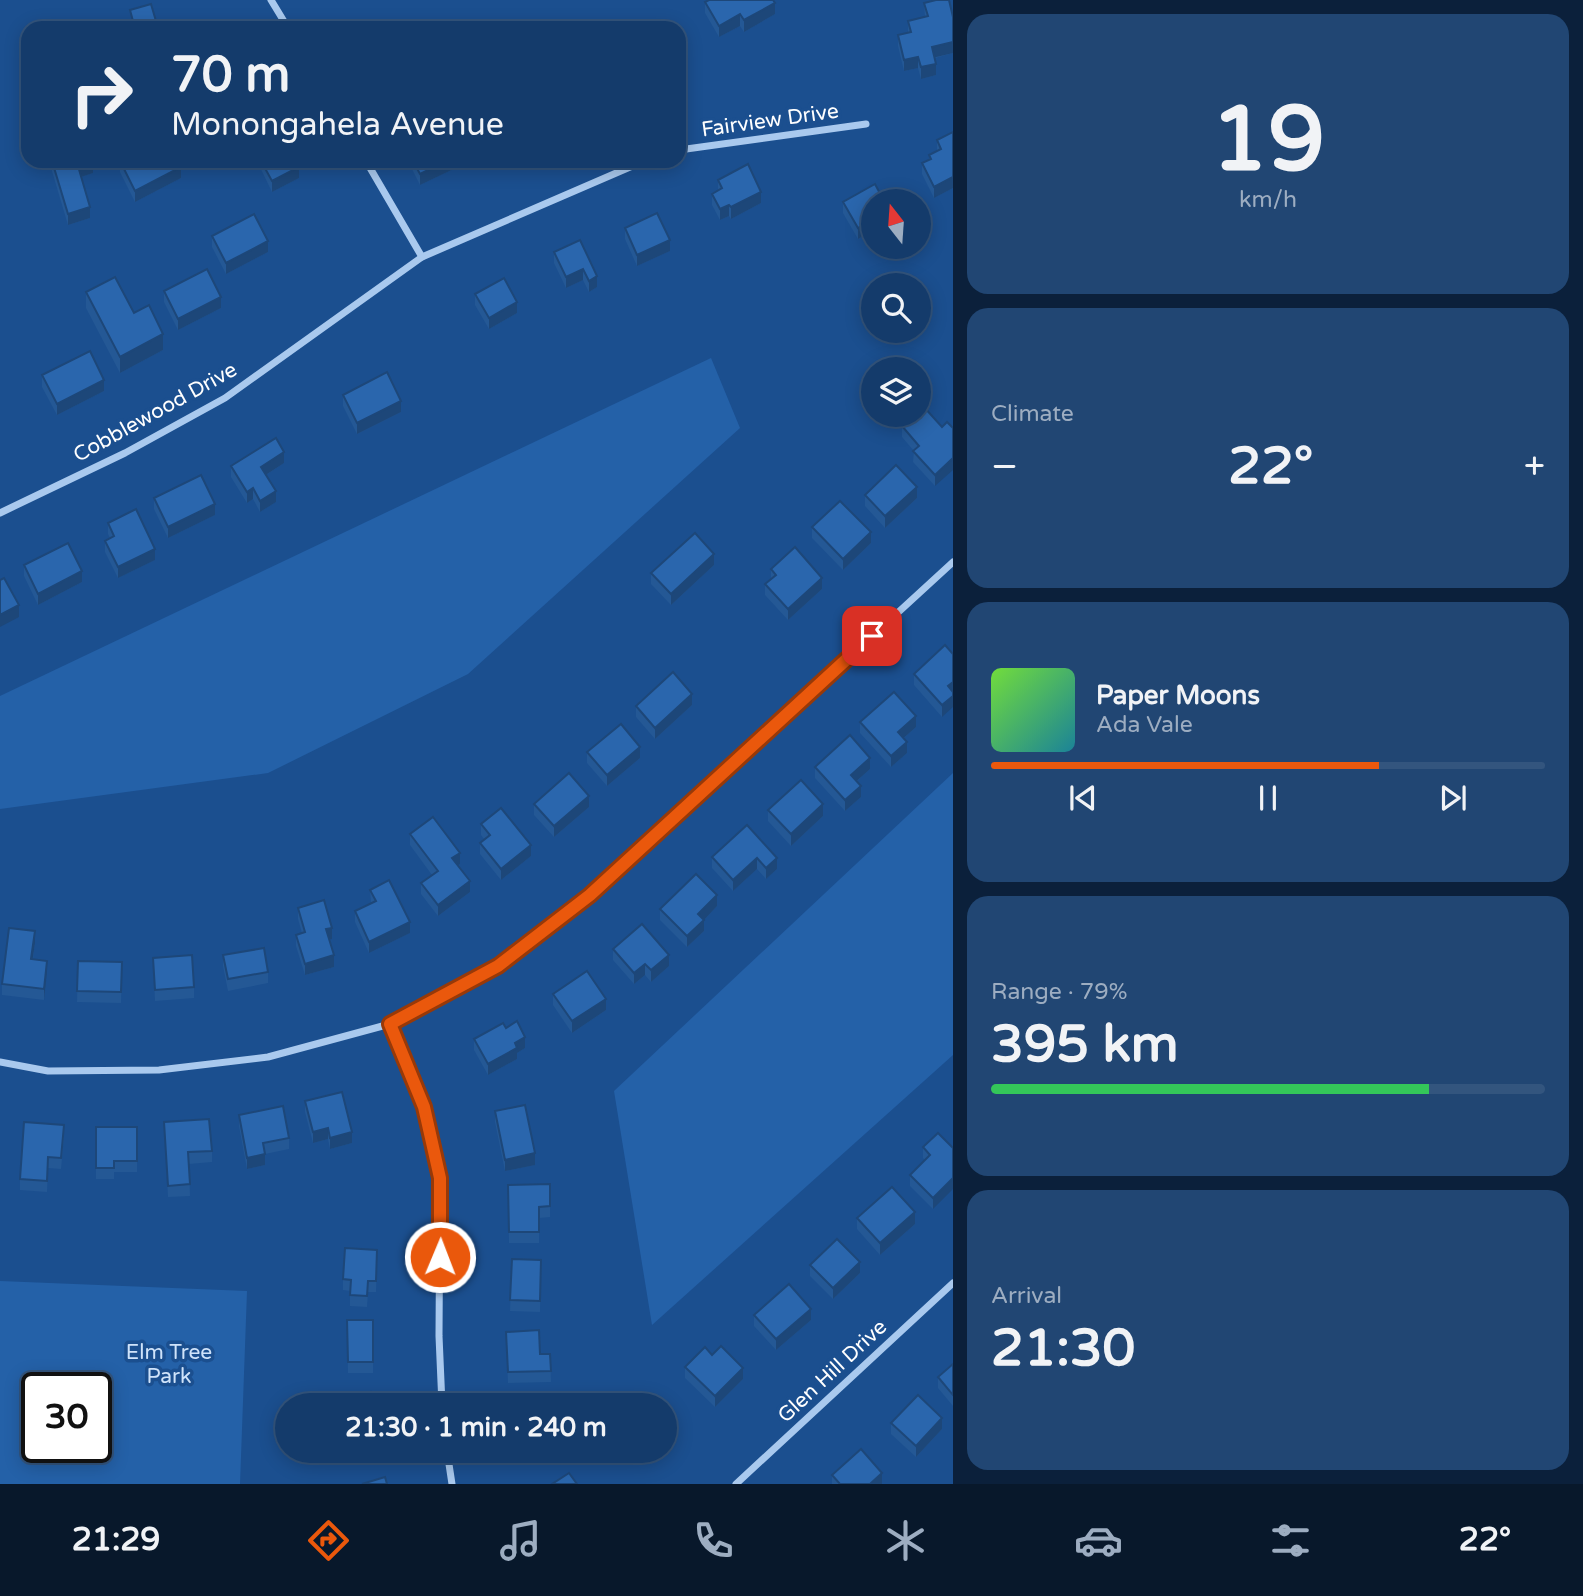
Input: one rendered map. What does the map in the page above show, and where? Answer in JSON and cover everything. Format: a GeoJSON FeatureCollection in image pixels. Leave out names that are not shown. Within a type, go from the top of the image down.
{"type":"FeatureCollection","features":[{"type":"Feature","properties":{"kind":"street"},"geometry":{"type":"LineString","coordinates":[[271,0],[284,21]]}},
{"type":"Feature","properties":{"kind":"street","name":"Fairview Drive"},"geometry":{"type":"LineString","coordinates":[[686,149],[866,124]]}},
{"type":"Feature","properties":{"kind":"street"},"geometry":{"type":"LineString","coordinates":[[370,168],[422,257],[628,168]]}},
{"type":"Feature","properties":{"kind":"street","name":"Cobblewood Drive"},"geometry":{"type":"LineString","coordinates":[[0,513],[125,453],[225,398],[422,257]]}},
{"type":"Feature","properties":{"kind":"street"},"geometry":{"type":"LineString","coordinates":[[0,1062],[48,1071],[159,1070],[268,1057],[390,1024],[498,966],[590,895],[953,562]]}},
{"type":"Feature","properties":{"kind":"street"},"geometry":{"type":"LineString","coordinates":[[390,1024],[424,1107],[440,1178],[441,1393]]}},
{"type":"Feature","properties":{"kind":"street","name":"Glen Hill Drive"},"geometry":{"type":"LineString","coordinates":[[736,1484],[953,1283]]}},
{"type":"Feature","properties":{"kind":"street"},"geometry":{"type":"LineString","coordinates":[[449,1463],[452,1484]]}},
{"type":"Feature","properties":{"kind":"green space"},"geometry":{"type":"Polygon","coordinates":[[[711,358],[740,428],[468,674],[268,773],[0,809],[0,696],[711,358]]]}},
{"type":"Feature","properties":{"kind":"green space"},"geometry":{"type":"Polygon","coordinates":[[[953,773],[953,1055],[652,1325],[614,1091],[953,773]]]}},
{"type":"Feature","properties":{"kind":"green space","name":"Elm Tree Park"},"geometry":{"type":"Polygon","coordinates":[[[0,1281],[247,1291],[240,1484],[0,1484],[0,1281]]]}},
{"type":"Feature","properties":{"kind":"building"},"geometry":{"type":"Polygon","coordinates":[[[773,0],[775,3],[744,20],[740,14],[719,26],[705,2],[773,0]]]}},
{"type":"Feature","properties":{"kind":"building"},"geometry":{"type":"Polygon","coordinates":[[[949,0],[953,17],[953,42],[932,47],[936,64],[921,67],[918,57],[904,60],[898,35],[911,32],[908,21],[928,16],[924,3],[949,0]]]}},
{"type":"Feature","properties":{"kind":"building"},"geometry":{"type":"Polygon","coordinates":[[[151,4],[156,21],[133,21],[130,10],[151,4]]]}},
{"type":"Feature","properties":{"kind":"building"},"geometry":{"type":"Polygon","coordinates":[[[953,132],[953,177],[934,187],[922,163],[931,159],[929,155],[941,149],[937,140],[953,132]]]}},
{"type":"Feature","properties":{"kind":"building"},"geometry":{"type":"Polygon","coordinates":[[[748,164],[761,192],[731,207],[729,205],[720,209],[712,194],[722,188],[718,180],[748,164]]]}},
{"type":"Feature","properties":{"kind":"building"},"geometry":{"type":"Polygon","coordinates":[[[54,168],[79,168],[90,207],[68,214],[54,168]]]}},
{"type":"Feature","properties":{"kind":"building"},"geometry":{"type":"Polygon","coordinates":[[[124,168],[179,168],[135,191],[124,168]]]}},
{"type":"Feature","properties":{"kind":"building"},"geometry":{"type":"Polygon","coordinates":[[[265,168],[297,168],[272,181],[265,168]]]}},
{"type":"Feature","properties":{"kind":"building"},"geometry":{"type":"Polygon","coordinates":[[[417,168],[432,168],[420,174],[417,168]]]}},
{"type":"Feature","properties":{"kind":"building"},"geometry":{"type":"Polygon","coordinates":[[[861,192],[861,226],[858,228],[843,202],[861,192]]]}},
{"type":"Feature","properties":{"kind":"building"},"geometry":{"type":"Polygon","coordinates":[[[657,213],[670,240],[637,255],[625,228],[657,213]]]}},
{"type":"Feature","properties":{"kind":"building"},"geometry":{"type":"Polygon","coordinates":[[[254,214],[268,241],[226,263],[212,236],[254,214]]]}},
{"type":"Feature","properties":{"kind":"building"},"geometry":{"type":"Polygon","coordinates":[[[580,240],[597,276],[589,281],[583,269],[566,277],[554,252],[580,240]]]}},
{"type":"Feature","properties":{"kind":"building"},"geometry":{"type":"Polygon","coordinates":[[[207,269],[221,297],[178,319],[164,291],[207,269]]]}},
{"type":"Feature","properties":{"kind":"building"},"geometry":{"type":"Polygon","coordinates":[[[115,277],[134,313],[149,305],[163,334],[120,357],[86,292],[115,277]]]}},
{"type":"Feature","properties":{"kind":"building"},"geometry":{"type":"Polygon","coordinates":[[[504,278],[517,302],[489,318],[475,294],[504,278]]]}},
{"type":"Feature","properties":{"kind":"building"},"geometry":{"type":"Polygon","coordinates":[[[90,351],[104,380],[57,404],[42,375],[90,351]]]}},
{"type":"Feature","properties":{"kind":"building"},"geometry":{"type":"Polygon","coordinates":[[[387,372],[401,401],[357,423],[343,395],[387,372]]]}},
{"type":"Feature","properties":{"kind":"building"},"geometry":{"type":"Polygon","coordinates":[[[931,415],[942,427],[947,422],[953,428],[953,458],[935,475],[913,451],[919,446],[903,427],[931,427],[931,415]]]}},
{"type":"Feature","properties":{"kind":"building"},"geometry":{"type":"Polygon","coordinates":[[[276,438],[284,452],[261,467],[276,491],[260,501],[253,488],[247,492],[231,466],[276,438]]]}},
{"type":"Feature","properties":{"kind":"building"},"geometry":{"type":"Polygon","coordinates":[[[896,465],[917,487],[885,516],[865,495],[896,465]]]}},
{"type":"Feature","properties":{"kind":"building"},"geometry":{"type":"Polygon","coordinates":[[[201,475],[215,504],[168,527],[154,498],[201,475]]]}},
{"type":"Feature","properties":{"kind":"building"},"geometry":{"type":"Polygon","coordinates":[[[840,501],[871,532],[843,559],[812,527],[840,501]]]}},
{"type":"Feature","properties":{"kind":"building"},"geometry":{"type":"Polygon","coordinates":[[[136,509],[155,549],[118,567],[105,541],[114,536],[108,523],[136,509]]]}},
{"type":"Feature","properties":{"kind":"building"},"geometry":{"type":"Polygon","coordinates":[[[695,533],[714,554],[671,594],[651,573],[695,533]]]}},
{"type":"Feature","properties":{"kind":"building"},"geometry":{"type":"Polygon","coordinates":[[[68,543],[82,571],[38,594],[24,565],[68,543]]]}},
{"type":"Feature","properties":{"kind":"building"},"geometry":{"type":"Polygon","coordinates":[[[795,547],[822,578],[788,609],[765,584],[776,575],[771,569],[795,547]]]}},
{"type":"Feature","properties":{"kind":"building"},"geometry":{"type":"Polygon","coordinates":[[[4,578],[19,605],[0,615],[0,580],[4,578]]]}},
{"type":"Feature","properties":{"kind":"building"},"geometry":{"type":"Polygon","coordinates":[[[945,645],[953,654],[953,682],[948,686],[953,696],[942,705],[914,674],[945,645]]]}},
{"type":"Feature","properties":{"kind":"building"},"geometry":{"type":"Polygon","coordinates":[[[673,672],[692,694],[655,728],[636,706],[673,672]]]}},
{"type":"Feature","properties":{"kind":"building"},"geometry":{"type":"Polygon","coordinates":[[[894,692],[916,716],[898,732],[907,742],[891,756],[860,722],[894,692]]]}},
{"type":"Feature","properties":{"kind":"building"},"geometry":{"type":"Polygon","coordinates":[[[621,724],[640,747],[607,775],[587,752],[621,724]]]}},
{"type":"Feature","properties":{"kind":"building"},"geometry":{"type":"Polygon","coordinates":[[[850,735],[870,758],[851,775],[861,786],[845,800],[815,767],[850,735]]]}},
{"type":"Feature","properties":{"kind":"building"},"geometry":{"type":"Polygon","coordinates":[[[569,773],[589,796],[554,826],[534,804],[569,773]]]}},
{"type":"Feature","properties":{"kind":"building"},"geometry":{"type":"Polygon","coordinates":[[[801,780],[823,804],[791,834],[768,810],[801,780]]]}},
{"type":"Feature","properties":{"kind":"building"},"geometry":{"type":"Polygon","coordinates":[[[501,808],[531,845],[501,869],[480,843],[490,835],[481,824],[501,808]]]}},
{"type":"Feature","properties":{"kind":"building"},"geometry":{"type":"Polygon","coordinates":[[[433,817],[460,853],[452,858],[470,881],[438,905],[421,883],[438,871],[410,834],[433,817]]]}},
{"type":"Feature","properties":{"kind":"building"},"geometry":{"type":"Polygon","coordinates":[[[747,825],[777,858],[766,868],[757,858],[733,880],[712,857],[747,825]]]}},
{"type":"Feature","properties":{"kind":"building"},"geometry":{"type":"Polygon","coordinates":[[[696,874],[717,895],[698,914],[704,920],[687,936],[660,909],[696,874]]]}},
{"type":"Feature","properties":{"kind":"building"},"geometry":{"type":"Polygon","coordinates":[[[389,880],[410,922],[369,942],[355,911],[376,901],[370,890],[389,880]]]}},
{"type":"Feature","properties":{"kind":"building"},"geometry":{"type":"Polygon","coordinates":[[[324,900],[332,928],[326,929],[334,955],[305,964],[296,935],[305,932],[298,908],[324,900]]]}},
{"type":"Feature","properties":{"kind":"building"},"geometry":{"type":"Polygon","coordinates":[[[642,924],[669,955],[651,970],[645,964],[634,973],[613,949],[642,924]]]}},
{"type":"Feature","properties":{"kind":"building"},"geometry":{"type":"Polygon","coordinates":[[[9,928],[35,931],[31,959],[47,961],[44,989],[2,984],[9,928]]]}},
{"type":"Feature","properties":{"kind":"building"},"geometry":{"type":"Polygon","coordinates":[[[264,948],[268,972],[228,979],[223,955],[264,948]]]}},
{"type":"Feature","properties":{"kind":"building"},"geometry":{"type":"Polygon","coordinates":[[[192,955],[194,987],[155,990],[153,958],[192,955]]]}},
{"type":"Feature","properties":{"kind":"building"},"geometry":{"type":"Polygon","coordinates":[[[78,961],[122,962],[121,992],[77,991],[78,961]]]}},
{"type":"Feature","properties":{"kind":"building"},"geometry":{"type":"Polygon","coordinates":[[[587,971],[606,999],[572,1021],[553,994],[587,971]]]}},
{"type":"Feature","properties":{"kind":"building"},"geometry":{"type":"Polygon","coordinates":[[[517,1021],[525,1037],[515,1043],[517,1048],[488,1064],[474,1039],[503,1023],[506,1028],[517,1021]]]}},
{"type":"Feature","properties":{"kind":"building"},"geometry":{"type":"Polygon","coordinates":[[[342,1092],[352,1132],[330,1138],[328,1128],[313,1132],[305,1101],[342,1092]]]}},
{"type":"Feature","properties":{"kind":"building"},"geometry":{"type":"Polygon","coordinates":[[[525,1105],[535,1153],[505,1160],[495,1111],[525,1105]]]}},
{"type":"Feature","properties":{"kind":"building"},"geometry":{"type":"Polygon","coordinates":[[[283,1106],[289,1138],[263,1143],[265,1154],[247,1158],[239,1115],[283,1106]]]}},
{"type":"Feature","properties":{"kind":"building"},"geometry":{"type":"Polygon","coordinates":[[[209,1119],[212,1151],[188,1152],[190,1184],[168,1186],[164,1122],[209,1119]]]}},
{"type":"Feature","properties":{"kind":"building"},"geometry":{"type":"Polygon","coordinates":[[[24,1122],[64,1125],[61,1158],[48,1157],[47,1181],[20,1179],[24,1122]]]}},
{"type":"Feature","properties":{"kind":"building"},"geometry":{"type":"Polygon","coordinates":[[[96,1127],[137,1127],[137,1161],[114,1161],[114,1168],[96,1168],[96,1127]]]}},
{"type":"Feature","properties":{"kind":"building"},"geometry":{"type":"Polygon","coordinates":[[[938,1133],[953,1148],[953,1178],[933,1198],[910,1175],[930,1155],[923,1147],[938,1133]]]}},
{"type":"Feature","properties":{"kind":"building"},"geometry":{"type":"Polygon","coordinates":[[[550,1184],[550,1206],[539,1207],[539,1232],[509,1232],[508,1185],[550,1184]]]}},
{"type":"Feature","properties":{"kind":"building"},"geometry":{"type":"Polygon","coordinates":[[[892,1187],[915,1212],[880,1243],[857,1218],[892,1187]]]}},
{"type":"Feature","properties":{"kind":"building"},"geometry":{"type":"Polygon","coordinates":[[[837,1239],[860,1262],[833,1288],[810,1265],[837,1239]]]}},
{"type":"Feature","properties":{"kind":"building"},"geometry":{"type":"Polygon","coordinates":[[[345,1248],[377,1250],[376,1281],[368,1281],[367,1296],[350,1295],[351,1280],[343,1279],[345,1248]]]}},
{"type":"Feature","properties":{"kind":"building"},"geometry":{"type":"Polygon","coordinates":[[[512,1259],[541,1260],[540,1301],[510,1300],[512,1259]]]}},
{"type":"Feature","properties":{"kind":"building"},"geometry":{"type":"Polygon","coordinates":[[[789,1284],[811,1309],[776,1339],[754,1315],[789,1284]]]}},
{"type":"Feature","properties":{"kind":"building"},"geometry":{"type":"Polygon","coordinates":[[[347,1320],[373,1320],[373,1362],[348,1362],[347,1320]]]}},
{"type":"Feature","properties":{"kind":"building"},"geometry":{"type":"Polygon","coordinates":[[[539,1330],[540,1354],[550,1354],[551,1371],[508,1372],[506,1332],[539,1330]]]}},
{"type":"Feature","properties":{"kind":"building"},"geometry":{"type":"Polygon","coordinates":[[[721,1346],[743,1368],[715,1396],[685,1367],[705,1347],[712,1355],[721,1346]]]}},
{"type":"Feature","properties":{"kind":"building"},"geometry":{"type":"Polygon","coordinates":[[[953,1364],[953,1395],[938,1377],[953,1364]]]}},
{"type":"Feature","properties":{"kind":"building"},"geometry":{"type":"Polygon","coordinates":[[[918,1395],[942,1418],[916,1446],[891,1423],[918,1395]]]}},
{"type":"Feature","properties":{"kind":"building"},"geometry":{"type":"Polygon","coordinates":[[[861,1449],[882,1473],[870,1484],[840,1484],[832,1475],[861,1449]]]}},
{"type":"Feature","properties":{"kind":"building"},"geometry":{"type":"Polygon","coordinates":[[[569,1473],[577,1484],[552,1484],[569,1473]]]}},
{"type":"Feature","properties":{"kind":"building"},"geometry":{"type":"Polygon","coordinates":[[[385,1477],[387,1484],[362,1484],[385,1477]]]}},
{"type":"Feature","properties":{"kind":"route"},"geometry":{"type":"LineString","coordinates":[[440,1257],[440,1178],[424,1107],[390,1024],[498,966],[590,895],[872,636]]}}]}
